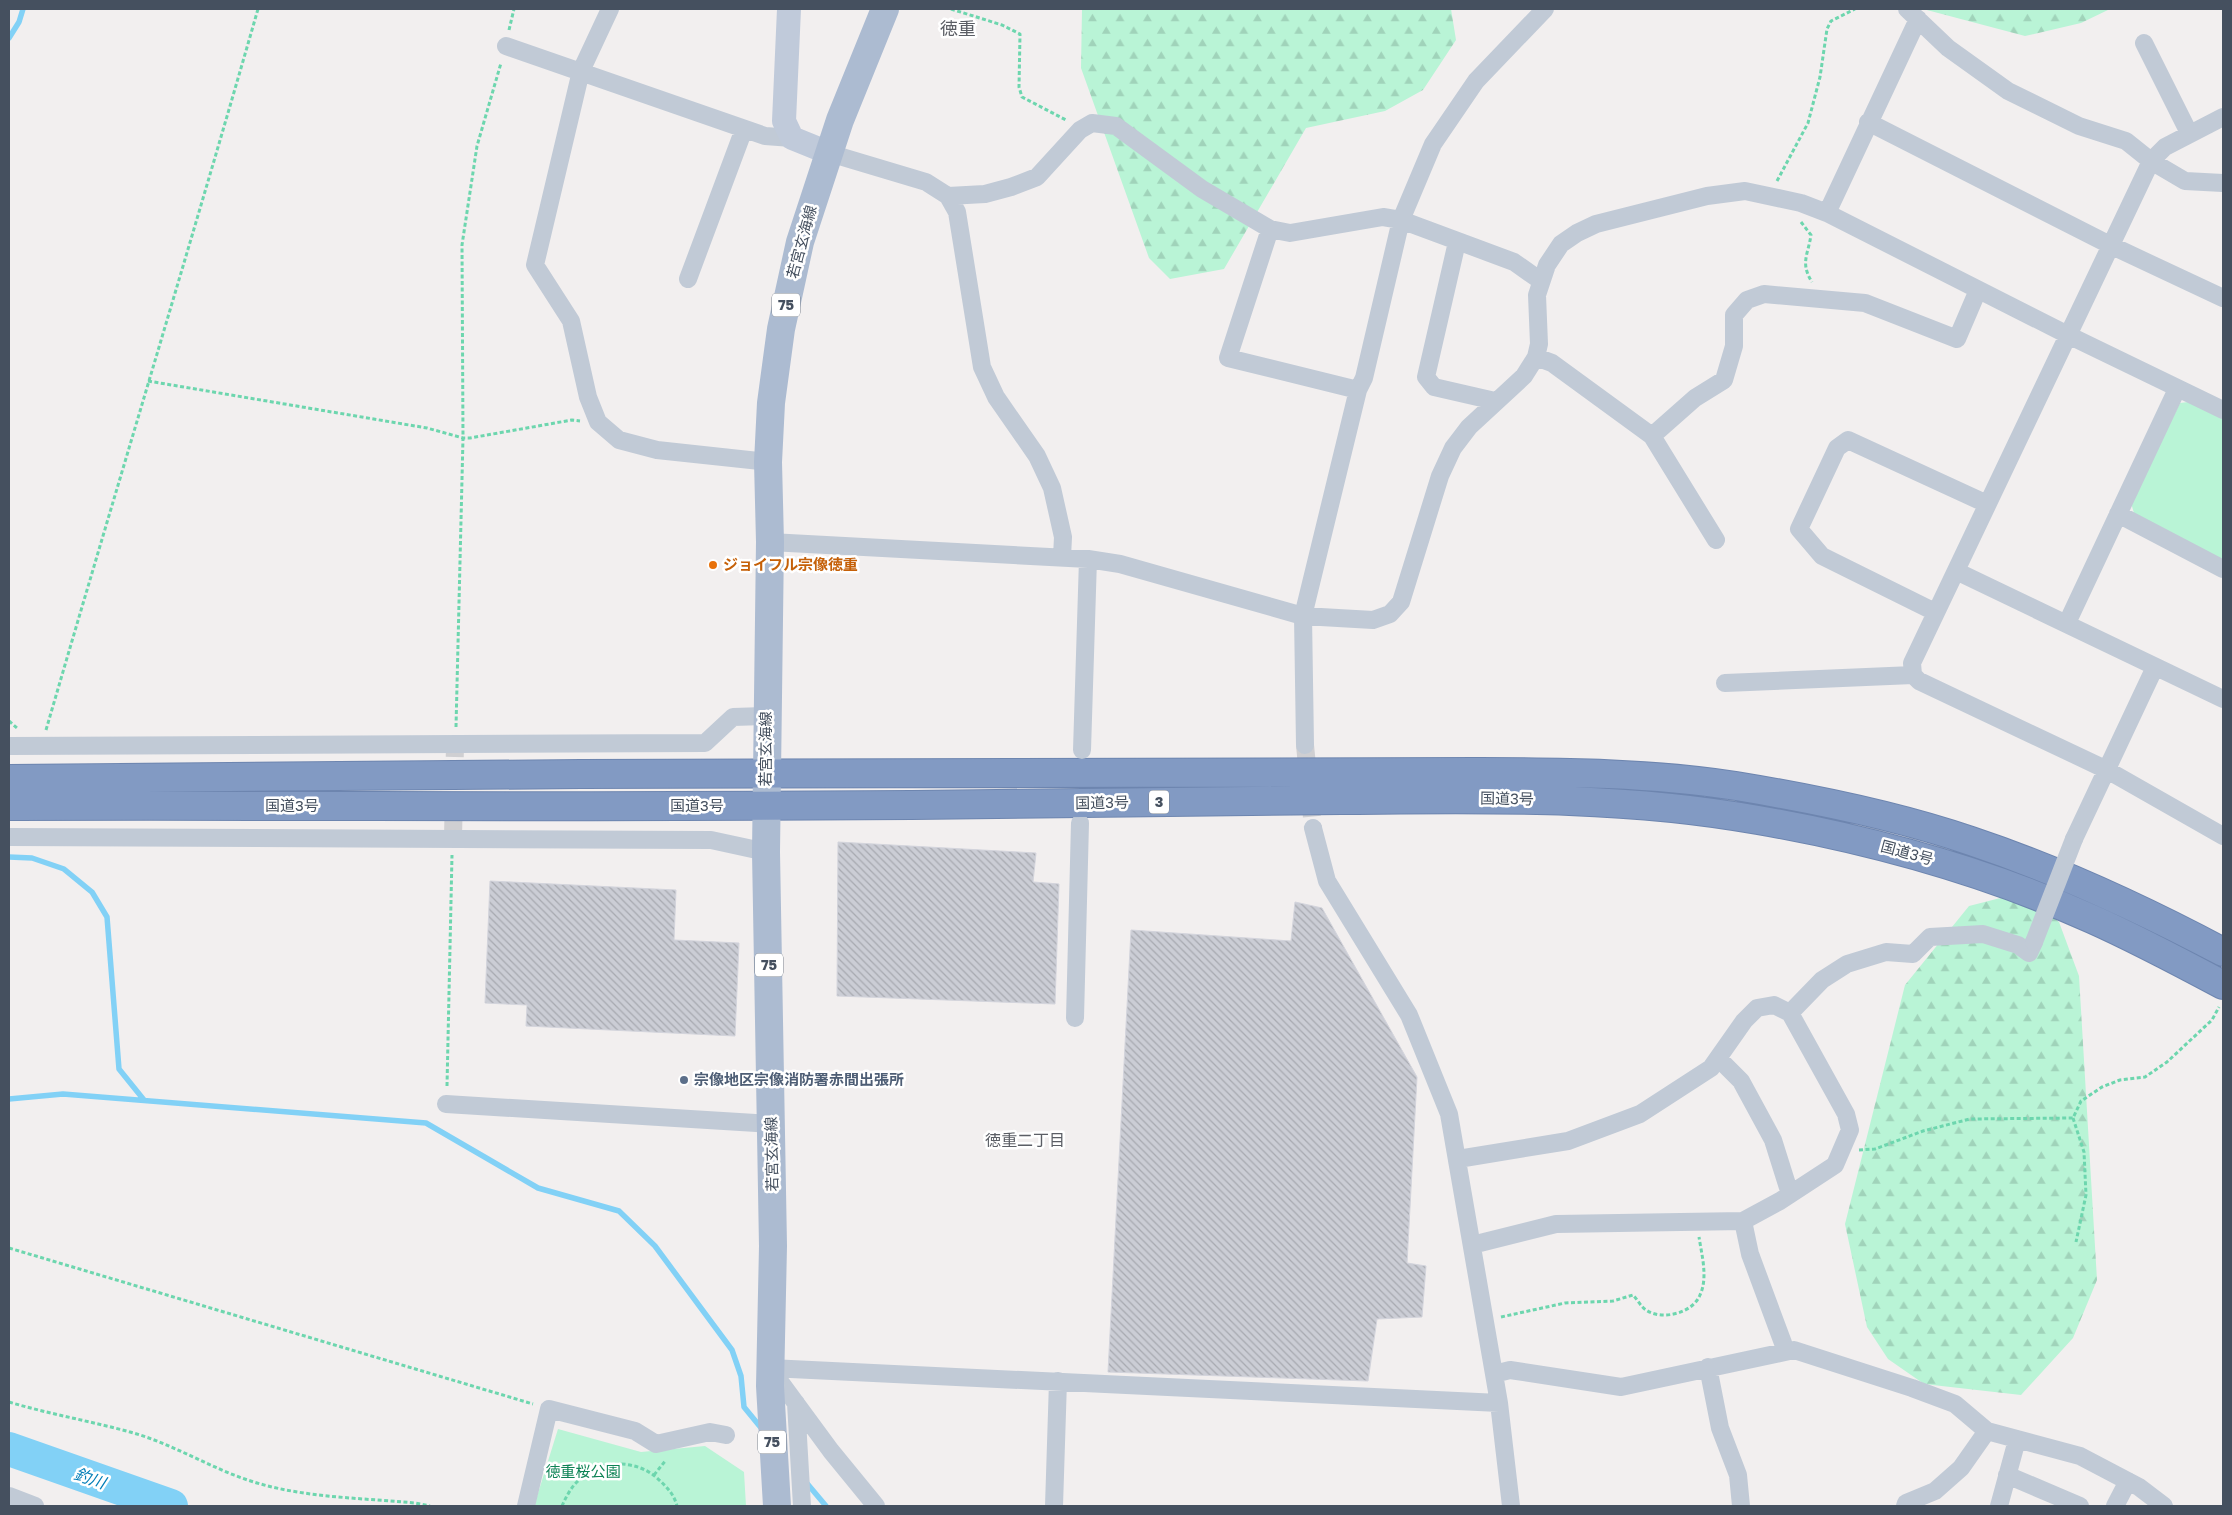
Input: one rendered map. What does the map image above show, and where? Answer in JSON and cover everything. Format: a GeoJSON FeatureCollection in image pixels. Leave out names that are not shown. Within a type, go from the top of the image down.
{"type":"FeatureCollection","features":[{"type":"Feature","properties":{"kind":"highway","name":"国道3号"},"geometry":{"type":"LineString","coordinates":[[9,779],[766,774],[1551,772],[1613,774],[1735,786],[1836,804],[1970,840],[2111,895],[2223,952]]}},
{"type":"Feature","properties":{"kind":"highway","name":"国道3号"},"geometry":{"type":"LineString","coordinates":[[9,806],[766,806],[1482,799],[1564,801],[1693,810],[1754,819],[1830,834],[1899,850],[1968,871],[2093,919],[2157,949],[2221,995]]}},
{"type":"Feature","properties":{"kind":"main road","name":"若宮玄海線"},"geometry":{"type":"LineString","coordinates":[[776,1502],[770,1377],[773,1246],[766,852],[766,716],[770,542],[768,462],[771,403],[781,329],[800,242],[840,120],[885,9]]}},
{"type":"Feature","properties":{"kind":"street"},"geometry":{"type":"LineString","coordinates":[[610,9],[581,71],[535,265],[571,321],[588,397],[598,422],[619,440],[657,450],[768,462]]}},
{"type":"Feature","properties":{"kind":"street"},"geometry":{"type":"LineString","coordinates":[[790,9],[784,121],[792,138]]}},
{"type":"Feature","properties":{"kind":"street"},"geometry":{"type":"LineString","coordinates":[[1306,745],[1303,616],[1358,390],[1364,378],[1401,220],[1433,144],[1476,81],[1503,50],[1545,9]]}},
{"type":"Feature","properties":{"kind":"street"},"geometry":{"type":"LineString","coordinates":[[1827,213],[1868,122],[1913,14],[1948,48],[2008,91],[2079,126],[2126,141],[2152,161],[2185,181],[2223,183]]}},
{"type":"Feature","properties":{"kind":"street"},"geometry":{"type":"LineString","coordinates":[[2144,43],[2190,133]]}},
{"type":"Feature","properties":{"kind":"street"},"geometry":{"type":"LineString","coordinates":[[506,46],[765,136],[792,138],[829,153],[926,182],[948,196],[956,212],[982,368],[996,397],[1037,456],[1052,488],[1063,537],[1062,557]]}},
{"type":"Feature","properties":{"kind":"street"},"geometry":{"type":"LineString","coordinates":[[2223,117],[2165,147],[2152,161],[2110,245],[1912,663],[1913,675],[1919,681],[2107,770],[2223,836]]}},
{"type":"Feature","properties":{"kind":"street"},"geometry":{"type":"LineString","coordinates":[[1868,122],[2110,245],[2223,298]]}},
{"type":"Feature","properties":{"kind":"street"},"geometry":{"type":"LineString","coordinates":[[948,196],[985,194],[1011,187],[1037,176],[1080,130],[1092,123],[1116,126],[1202,189],[1270,229],[1290,233],[1383,217],[1401,220],[1514,262],[1541,281]]}},
{"type":"Feature","properties":{"kind":"street"},"geometry":{"type":"LineString","coordinates":[[688,279],[744,129]]}},
{"type":"Feature","properties":{"kind":"street"},"geometry":{"type":"LineString","coordinates":[[770,542],[1088,559],[1120,564],[1303,616],[1373,620],[1390,614],[1401,602],[1440,476],[1453,448],[1469,427],[1524,376],[1536,357],[1539,344],[1537,295],[1547,265],[1561,244],[1577,233],[1596,224],[1707,196],[1745,191],[1801,203],[1827,213],[2068,335],[2223,410]]}},
{"type":"Feature","properties":{"kind":"street"},"geometry":{"type":"LineString","coordinates":[[1270,229],[1228,358],[1358,390]]}},
{"type":"Feature","properties":{"kind":"street"},"geometry":{"type":"LineString","coordinates":[[1457,242],[1426,377],[1434,387],[1495,401]]}},
{"type":"Feature","properties":{"kind":"street"},"geometry":{"type":"LineString","coordinates":[[1652,436],[1695,398],[1724,380],[1734,346],[1734,315],[1747,300],[1764,294],[1866,303],[1957,339],[1978,290]]}},
{"type":"Feature","properties":{"kind":"street"},"geometry":{"type":"LineString","coordinates":[[1536,357],[1552,363],[1652,436],[1716,540]]}},
{"type":"Feature","properties":{"kind":"street"},"geometry":{"type":"LineString","coordinates":[[2067,623],[2177,389]]}},
{"type":"Feature","properties":{"kind":"street"},"geometry":{"type":"LineString","coordinates":[[1935,612],[1822,556],[1800,529],[1837,448],[1848,440],[1987,504]]}},
{"type":"Feature","properties":{"kind":"street"},"geometry":{"type":"LineString","coordinates":[[2118,514],[2223,569]]}},
{"type":"Feature","properties":{"kind":"street"},"geometry":{"type":"LineString","coordinates":[[1082,750],[1088,559]]}},
{"type":"Feature","properties":{"kind":"street"},"geometry":{"type":"LineString","coordinates":[[1956,571],[2223,699]]}},
{"type":"Feature","properties":{"kind":"street"},"geometry":{"type":"LineString","coordinates":[[1790,1013],[1822,980],[1847,964],[1886,952],[1913,954],[1930,937],[1983,934],[2018,945],[2029,953],[2074,839],[2155,666]]}},
{"type":"Feature","properties":{"kind":"street"},"geometry":{"type":"LineString","coordinates":[[1725,682],[1913,675]]}},
{"type":"Feature","properties":{"kind":"street"},"geometry":{"type":"LineString","coordinates":[[9,746],[705,743],[733,717],[766,716]]}},
{"type":"Feature","properties":{"kind":"street"},"geometry":{"type":"LineString","coordinates":[[1075,1018],[1080,822]]}},
{"type":"Feature","properties":{"kind":"street"},"geometry":{"type":"LineString","coordinates":[[1313,828],[1327,881],[1409,1015],[1449,1114],[1499,1402],[1511,1506]]}},
{"type":"Feature","properties":{"kind":"street"},"geometry":{"type":"LineString","coordinates":[[9,837],[711,840],[766,852]]}},
{"type":"Feature","properties":{"kind":"street"},"geometry":{"type":"LineString","coordinates":[[1458,1160],[1568,1141],[1632,1116],[1711,1068],[1744,1021],[1757,1008],[1774,1005],[1790,1013],[1846,1114],[1850,1130],[1844,1150],[1835,1165],[1743,1221],[1556,1224],[1472,1245]]}},
{"type":"Feature","properties":{"kind":"street"},"geometry":{"type":"LineString","coordinates":[[1718,1058],[1741,1081],[1772,1140],[1790,1194]]}},
{"type":"Feature","properties":{"kind":"street"},"geometry":{"type":"LineString","coordinates":[[446,1104],[772,1124]]}},
{"type":"Feature","properties":{"kind":"street"},"geometry":{"type":"LineString","coordinates":[[1743,1221],[1750,1254],[1783,1343]]}},
{"type":"Feature","properties":{"kind":"street"},"geometry":{"type":"LineString","coordinates":[[1494,1374],[1510,1370],[1621,1387],[1794,1350],[1955,1404],[1987,1431],[2080,1456],[2128,1481],[2164,1506]]}},
{"type":"Feature","properties":{"kind":"street"},"geometry":{"type":"LineString","coordinates":[[1708,1367],[1720,1428],[1738,1475],[1741,1506]]}},
{"type":"Feature","properties":{"kind":"street"},"geometry":{"type":"LineString","coordinates":[[770,1377],[1058,1381],[1499,1402]]}},
{"type":"Feature","properties":{"kind":"street"},"geometry":{"type":"LineString","coordinates":[[770,1377],[796,1403],[831,1451],[876,1506]]}},
{"type":"Feature","properties":{"kind":"street"},"geometry":{"type":"LineString","coordinates":[[1054,1506],[1058,1381]]}},
{"type":"Feature","properties":{"kind":"street"},"geometry":{"type":"LineString","coordinates":[[796,1403],[802,1506]]}},
{"type":"Feature","properties":{"kind":"street"},"geometry":{"type":"LineString","coordinates":[[526,1506],[549,1409],[634,1431],[656,1444],[710,1432],[726,1435]]}},
{"type":"Feature","properties":{"kind":"street"},"geometry":{"type":"LineString","coordinates":[[1905,1506],[1906,1503],[1935,1490],[1961,1468],[1987,1431]]}},
{"type":"Feature","properties":{"kind":"street"},"geometry":{"type":"LineString","coordinates":[[1999,1506],[2017,1440]]}},
{"type":"Feature","properties":{"kind":"street"},"geometry":{"type":"LineString","coordinates":[[2007,1475],[2080,1506]]}},
{"type":"Feature","properties":{"kind":"street"},"geometry":{"type":"LineString","coordinates":[[2116,1506],[2128,1481]]}},
{"type":"Feature","properties":{"kind":"street"},"geometry":{"type":"LineString","coordinates":[[9,1496],[35,1506]]}},
{"type":"Feature","properties":{"kind":"path"},"geometry":{"type":"LineString","coordinates":[[42,746],[258,9]]}},
{"type":"Feature","properties":{"kind":"path"},"geometry":{"type":"LineString","coordinates":[[951,9],[1002,25],[1020,34],[1019,87],[1022,97],[1058,115],[1080,130]]}},
{"type":"Feature","properties":{"kind":"path"},"geometry":{"type":"LineString","coordinates":[[1770,195],[1808,123],[1820,77],[1827,29],[1831,21],[1855,9]]}},
{"type":"Feature","properties":{"kind":"path"},"geometry":{"type":"LineString","coordinates":[[455,745],[463,438],[462,245],[477,146],[506,46]]}},
{"type":"Feature","properties":{"kind":"path"},"geometry":{"type":"LineString","coordinates":[[1801,203],[1801,223],[1811,235],[1804,264],[1806,273],[1827,300]]}},
{"type":"Feature","properties":{"kind":"path"},"geometry":{"type":"LineString","coordinates":[[148,381],[426,428],[463,438],[572,420],[598,422]]}},
{"type":"Feature","properties":{"kind":"path"},"geometry":{"type":"LineString","coordinates":[[446,1104],[452,838]]}},
{"type":"Feature","properties":{"kind":"path"},"geometry":{"type":"LineString","coordinates":[[2076,1242],[2086,1195],[2084,1152],[2073,1118],[2081,1101],[2102,1087],[2120,1080],[2145,1077],[2166,1062],[2212,1020],[2221,995]]}},
{"type":"Feature","properties":{"kind":"path"},"geometry":{"type":"LineString","coordinates":[[1844,1150],[1875,1149],[1922,1131],[1970,1119],[2073,1118]]}},
{"type":"Feature","properties":{"kind":"path"},"geometry":{"type":"LineString","coordinates":[[1485,1320],[1565,1304],[1613,1301],[1633,1295],[1646,1310],[1662,1314],[1681,1313],[1695,1305],[1701,1295],[1704,1278],[1698,1222]]}},
{"type":"Feature","properties":{"kind":"path"},"geometry":{"type":"LineString","coordinates":[[9,1248],[549,1409]]}},
{"type":"Feature","properties":{"kind":"path"},"geometry":{"type":"LineString","coordinates":[[9,1402],[38,1411],[130,1432],[169,1445],[257,1483],[307,1493],[430,1506]]}},
{"type":"Feature","properties":{"kind":"path"},"geometry":{"type":"LineString","coordinates":[[562,1506],[579,1479],[616,1462],[637,1466],[654,1475],[668,1488],[677,1506]]}},
{"type":"Feature","properties":{"kind":"green space"},"geometry":{"type":"Polygon","coordinates":[[[1082,9],[1451,9],[1456,40],[1423,90],[1385,111],[1306,128],[1224,269],[1170,279],[1149,258],[1081,68],[1082,9]]]}},
{"type":"Feature","properties":{"kind":"green space"},"geometry":{"type":"Polygon","coordinates":[[[1923,9],[2110,9],[2081,23],[2025,36],[1923,9]]]}},
{"type":"Feature","properties":{"kind":"green space"},"geometry":{"type":"Polygon","coordinates":[[[2188,402],[2223,419],[2223,561],[2134,513],[2131,503],[2180,403],[2188,402]]]}},
{"type":"Feature","properties":{"kind":"green space"},"geometry":{"type":"Polygon","coordinates":[[[2016,894],[2036,903],[2059,922],[2079,976],[2097,1280],[2073,1338],[2021,1395],[1924,1384],[1888,1359],[1867,1327],[1845,1224],[1905,985],[1969,906],[2016,894]]]}},
{"type":"Feature","properties":{"kind":"green space","name":"徳重桜公園"},"geometry":{"type":"Polygon","coordinates":[[[558,1429],[641,1452],[705,1446],[744,1472],[746,1506],[534,1506],[558,1429]]]}},
{"type":"Feature","properties":{"kind":"building"},"geometry":{"type":"Polygon","coordinates":[[[838,842],[1036,853],[1033,882],[1059,884],[1055,1004],[837,996],[838,842]]]}},
{"type":"Feature","properties":{"kind":"building"},"geometry":{"type":"Polygon","coordinates":[[[490,881],[676,890],[674,940],[739,943],[735,1036],[526,1026],[527,1005],[485,1003],[490,881]]]}},
{"type":"Feature","properties":{"kind":"building"},"geometry":{"type":"Polygon","coordinates":[[[1295,902],[1322,908],[1417,1077],[1407,1263],[1426,1266],[1422,1317],[1377,1319],[1368,1381],[1108,1372],[1131,930],[1291,941],[1295,902]]]}},
{"type":"Feature","properties":{"kind":"waterway"},"geometry":{"type":"LineString","coordinates":[[9,38],[19,22],[23,9]]}},
{"type":"Feature","properties":{"kind":"waterway"},"geometry":{"type":"LineString","coordinates":[[9,857],[32,858],[64,869],[92,892],[107,917],[119,1069],[144,1100]]}},
{"type":"Feature","properties":{"kind":"waterway"},"geometry":{"type":"LineString","coordinates":[[9,1099],[63,1094],[426,1123],[538,1188],[619,1211],[655,1246],[732,1350],[741,1376],[744,1407],[762,1429]]}},
{"type":"Feature","properties":{"kind":"waterway","name":"釣川"},"geometry":{"type":"LineString","coordinates":[[9,1449],[171,1506]]}},
{"type":"Feature","properties":{"kind":"waterway"},"geometry":{"type":"LineString","coordinates":[[805,1481],[826,1506]]}},
{"type":"Feature","properties":{"kind":"tunnel"},"geometry":{"type":"LineString","coordinates":[[453,838],[455,745]]}},
{"type":"Feature","properties":{"kind":"tunnel"},"geometry":{"type":"LineString","coordinates":[[1305,745],[1313,828]]}},
{"type":"Feature","properties":{"kind":"place","name":"ジョイフル宗像徳重"},"geometry":{"type":"Point","coordinates":[713,565]}},
{"type":"Feature","properties":{"kind":"place","name":"宗像地区宗像消防署赤間出張所"},"geometry":{"type":"Point","coordinates":[684,1080]}},
{"type":"Feature","properties":{"kind":"district","name":"徳重"},"geometry":{"type":"Point","coordinates":[958,29]}},
{"type":"Feature","properties":{"kind":"district","name":"徳重二丁目"},"geometry":{"type":"Point","coordinates":[1025,1140]}}]}
